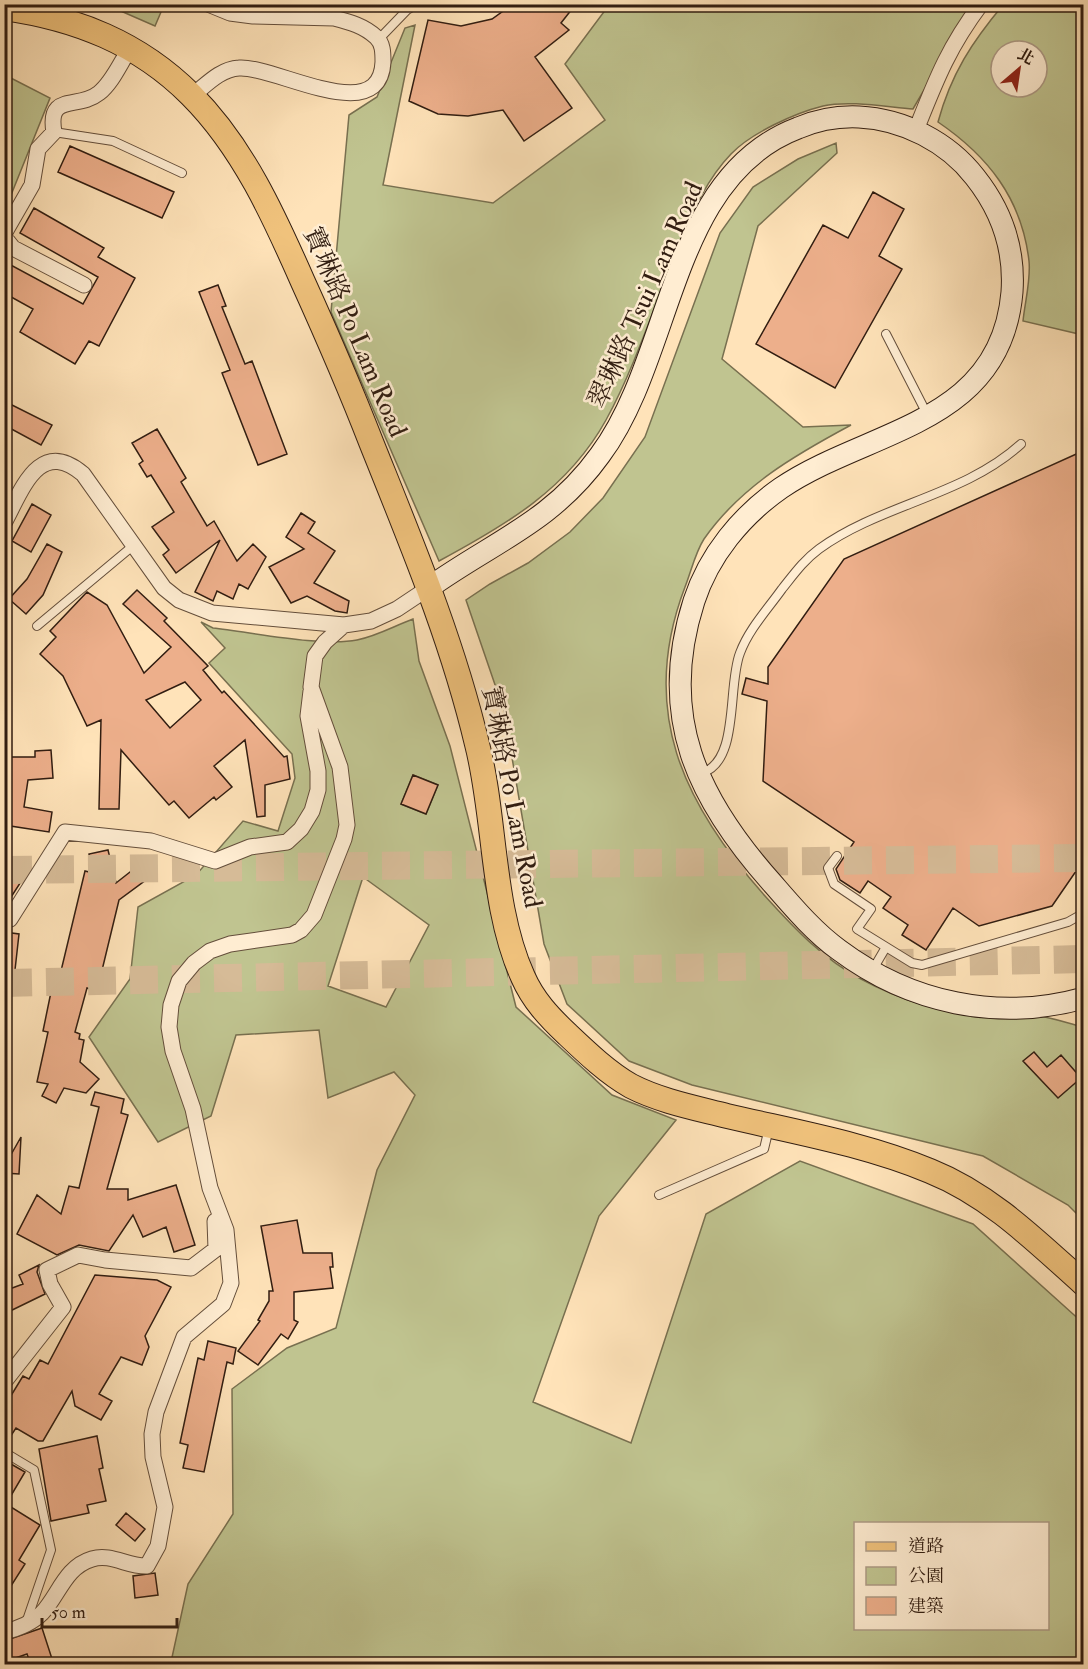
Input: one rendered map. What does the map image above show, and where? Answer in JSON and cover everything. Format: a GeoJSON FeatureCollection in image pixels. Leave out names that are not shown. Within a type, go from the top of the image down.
{"type":"FeatureCollection","features":[{"type":"Feature","properties":{"kind":"main road","name":"寶琳路 Po Lam Road"},"geometry":{"type":"LineString","coordinates":[[4,8],[63,19],[99,31],[131,47],[192,96],[239,156],[279,229],[345,375],[430,587],[452,649],[477,744],[510,940],[523,978],[544,1012],[587,1053],[631,1086],[690,1107],[890,1155],[935,1172],[973,1192],[1006,1216],[1083,1284]]}},
{"type":"Feature","properties":{"kind":"street"},"geometry":{"type":"LineString","coordinates":[[192,96],[226,70],[240,68],[257,69],[335,92],[366,92],[375,83],[383,68],[383,53],[379,39],[366,28],[334,18],[253,16],[230,13],[208,4]]}},
{"type":"Feature","properties":{"kind":"street"},"geometry":{"type":"LineString","coordinates":[[916,130],[942,63],[981,4]]}},
{"type":"Feature","properties":{"kind":"street"},"geometry":{"type":"LineString","coordinates":[[84,285],[6,246],[5,232],[32,185],[38,149],[54,132],[51,118],[55,110],[61,105],[97,95],[106,87],[131,47]]}},
{"type":"Feature","properties":{"kind":"street","name":"翠琳路 Tsui Lam Road"},"geometry":{"type":"LineString","coordinates":[[430,587],[453,570],[492,550],[550,509],[580,480],[604,450],[629,406],[678,278],[705,217],[725,182],[747,157],[773,139],[825,119],[858,117],[875,118],[916,130],[954,153],[980,183],[1002,220],[1008,238],[1012,266],[1008,315],[995,351],[975,381],[946,407],[929,418],[794,480],[749,514],[722,546],[710,564],[692,605],[679,684],[682,729],[697,774],[716,811],[770,882],[835,948],[871,972],[908,989],[948,1003],[995,1009],[1043,1008],[1083,998]]}},
{"type":"Feature","properties":{"kind":"street"},"geometry":{"type":"LineString","coordinates":[[4,523],[36,469],[46,462],[59,461],[72,465],[83,474],[164,588],[179,600],[195,608],[212,613],[344,625],[371,621],[397,609],[430,587]]}},
{"type":"Feature","properties":{"kind":"street"},"geometry":{"type":"LineString","coordinates":[[4,918],[10,919],[65,832],[151,841],[215,861],[250,847],[287,842],[301,829],[312,811],[318,790],[318,771],[308,716],[315,656],[325,642],[344,625]]}},
{"type":"Feature","properties":{"kind":"street"},"geometry":{"type":"LineString","coordinates":[[4,1382],[63,1307],[50,1284],[47,1270],[78,1255],[105,1260],[191,1268],[216,1248],[210,1188],[193,1109],[173,1051],[169,1027],[171,1005],[179,981],[194,963],[210,951],[230,944],[292,935],[301,930],[314,915],[344,839],[347,825],[340,767],[311,687]]}},
{"type":"Feature","properties":{"kind":"street"},"geometry":{"type":"LineString","coordinates":[[4,1632],[26,1625],[41,1613],[66,1577],[78,1565],[94,1558],[110,1558],[135,1567],[147,1566],[154,1558],[165,1507],[153,1457],[152,1434],[156,1412],[184,1336],[223,1304],[231,1283],[226,1230],[210,1188]]}},
{"type":"Feature","properties":{"kind":"lane"},"geometry":{"type":"LineString","coordinates":[[379,39],[407,10],[417,4]]}},
{"type":"Feature","properties":{"kind":"lane"},"geometry":{"type":"LineString","coordinates":[[54,132],[113,141],[182,173]]}},
{"type":"Feature","properties":{"kind":"lane"},"geometry":{"type":"LineString","coordinates":[[886,334],[929,418]]}},
{"type":"Feature","properties":{"kind":"lane"},"geometry":{"type":"LineString","coordinates":[[697,774],[709,771],[721,760],[726,746],[733,680],[747,636],[801,565],[820,549],[861,524],[983,473],[1020,444]]}},
{"type":"Feature","properties":{"kind":"lane"},"geometry":{"type":"LineString","coordinates":[[37,626],[134,545]]}},
{"type":"Feature","properties":{"kind":"lane"},"geometry":{"type":"LineString","coordinates":[[837,856],[828,868],[834,884],[871,909],[857,929],[912,963],[931,964],[1068,922],[1083,913]]}},
{"type":"Feature","properties":{"kind":"lane"},"geometry":{"type":"LineString","coordinates":[[871,972],[886,947]]}},
{"type":"Feature","properties":{"kind":"lane"},"geometry":{"type":"LineString","coordinates":[[659,1195],[764,1149],[769,1126]]}},
{"type":"Feature","properties":{"kind":"lane"},"geometry":{"type":"LineString","coordinates":[[4,1452],[34,1470],[51,1550],[26,1625]]}},
{"type":"Feature","properties":{"kind":"green space"},"geometry":{"type":"Polygon","coordinates":[[[107,5],[164,5],[155,26],[107,5]]]}},
{"type":"Feature","properties":{"kind":"green space"},"geometry":{"type":"Polygon","coordinates":[[[609,5],[979,5],[963,23],[913,109],[856,104],[823,106],[774,125],[750,139],[731,154],[713,176],[693,213],[626,380],[591,444],[573,466],[533,503],[511,519],[439,561],[331,312],[349,115],[377,97],[405,28],[415,25],[383,185],[493,203],[605,120],[565,64],[609,5]]]}},
{"type":"Feature","properties":{"kind":"green space"},"geometry":{"type":"Polygon","coordinates":[[[1003,5],[1083,5],[1083,335],[1023,321],[1029,283],[1029,261],[1019,218],[1000,181],[987,165],[972,149],[938,122],[949,89],[972,46],[1003,5]]]}},
{"type":"Feature","properties":{"kind":"green space"},"geometry":{"type":"Polygon","coordinates":[[[5,75],[50,98],[5,210],[5,75]]]}},
{"type":"Feature","properties":{"kind":"green space"},"geometry":{"type":"Polygon","coordinates":[[[836,143],[837,153],[758,226],[722,359],[803,427],[851,425],[770,473],[735,503],[704,539],[685,587],[672,632],[666,674],[668,715],[677,753],[691,790],[711,826],[765,896],[798,931],[834,962],[889,993],[934,1008],[981,1015],[1033,1015],[1083,1027],[1083,1220],[1068,1205],[983,1156],[692,1085],[629,1061],[567,1004],[544,944],[504,711],[466,600],[528,563],[570,532],[603,498],[645,437],[720,233],[753,187],[798,159],[836,143]]]}},
{"type":"Feature","properties":{"kind":"green space"},"geometry":{"type":"Polygon","coordinates":[[[413,619],[419,661],[450,746],[516,1007],[612,1095],[676,1120],[599,1216],[533,1402],[631,1443],[706,1214],[800,1161],[973,1224],[1083,1323],[1083,1664],[168,1664],[171,1662],[188,1584],[233,1514],[232,1389],[287,1348],[336,1328],[377,1170],[415,1095],[394,1072],[328,1098],[319,1030],[236,1035],[211,1116],[158,1142],[89,1037],[130,979],[138,907],[196,875],[243,821],[278,831],[295,778],[292,754],[209,663],[225,648],[201,622],[213,628],[325,642],[342,642],[372,636],[413,619]],[[413,775],[401,804],[426,814],[438,785],[413,775]],[[363,877],[328,986],[386,1007],[429,925],[363,877]]]}},
{"type":"Feature","properties":{"kind":"building"},"geometry":{"type":"Polygon","coordinates":[[[513,4],[576,4],[561,23],[569,30],[535,57],[572,108],[524,141],[503,110],[468,116],[438,114],[409,101],[428,20],[461,26],[492,19],[513,4]]]}},
{"type":"Feature","properties":{"kind":"building"},"geometry":{"type":"Polygon","coordinates":[[[70,146],[174,192],[162,218],[58,172],[70,146]]]}},
{"type":"Feature","properties":{"kind":"building"},"geometry":{"type":"Polygon","coordinates":[[[873,192],[904,209],[879,256],[902,269],[835,388],[756,344],[823,225],[848,238],[873,192]]]}},
{"type":"Feature","properties":{"kind":"building"},"geometry":{"type":"Polygon","coordinates":[[[34,208],[104,248],[98,257],[135,278],[99,346],[89,341],[75,364],[20,332],[33,309],[4,293],[4,273],[9,264],[83,304],[98,277],[20,233],[34,208]]]}},
{"type":"Feature","properties":{"kind":"building"},"geometry":{"type":"Polygon","coordinates":[[[218,285],[226,306],[222,307],[245,364],[252,361],[287,454],[258,465],[222,373],[230,370],[199,292],[218,285]]]}},
{"type":"Feature","properties":{"kind":"building"},"geometry":{"type":"Polygon","coordinates":[[[4,401],[52,425],[41,445],[4,425],[4,401]]]}},
{"type":"Feature","properties":{"kind":"building"},"geometry":{"type":"Polygon","coordinates":[[[157,429],[186,478],[181,482],[207,526],[214,521],[237,561],[253,544],[266,557],[248,589],[239,584],[233,599],[217,591],[213,601],[195,592],[220,540],[176,573],[163,555],[169,550],[152,527],[174,512],[151,475],[147,477],[139,464],[143,461],[132,443],[157,429]]]}},
{"type":"Feature","properties":{"kind":"building"},"geometry":{"type":"Polygon","coordinates":[[[1083,451],[1083,861],[1052,906],[979,926],[953,908],[926,950],[902,935],[908,925],[883,908],[891,897],[868,881],[860,893],[840,880],[836,869],[854,842],[763,781],[767,701],[742,694],[746,678],[768,684],[768,667],[844,559],[1083,451]]]}},
{"type":"Feature","properties":{"kind":"building"},"geometry":{"type":"Polygon","coordinates":[[[32,504],[51,515],[31,552],[12,541],[32,504]]]}},
{"type":"Feature","properties":{"kind":"building"},"geometry":{"type":"Polygon","coordinates":[[[301,513],[315,522],[308,533],[335,551],[314,583],[349,601],[347,613],[335,611],[307,596],[291,603],[269,567],[304,549],[286,537],[301,513]]]}},
{"type":"Feature","properties":{"kind":"building"},"geometry":{"type":"Polygon","coordinates":[[[47,544],[62,552],[43,595],[26,614],[9,599],[27,579],[47,544]]]}},
{"type":"Feature","properties":{"kind":"building"},"geometry":{"type":"Polygon","coordinates":[[[137,590],[167,618],[164,621],[208,666],[203,670],[222,693],[224,691],[284,757],[287,756],[290,779],[265,785],[265,816],[257,817],[245,740],[214,766],[232,787],[216,800],[214,797],[189,818],[174,801],[169,805],[121,750],[119,809],[99,809],[101,720],[87,726],[63,676],[40,654],[56,637],[50,631],[87,592],[107,605],[144,673],[171,647],[123,604],[137,590]],[[185,682],[146,700],[170,728],[201,700],[185,682]]]}},
{"type":"Feature","properties":{"kind":"building"},"geometry":{"type":"Polygon","coordinates":[[[51,750],[53,778],[28,780],[24,807],[52,812],[49,832],[4,825],[4,757],[35,757],[35,751],[51,750]]]}},
{"type":"Feature","properties":{"kind":"building"},"geometry":{"type":"Polygon","coordinates":[[[413,775],[438,785],[426,814],[401,804],[413,775]]]}},
{"type":"Feature","properties":{"kind":"building"},"geometry":{"type":"Polygon","coordinates":[[[108,850],[116,883],[144,861],[154,874],[119,900],[97,991],[87,988],[75,1032],[80,1034],[79,1039],[84,1040],[80,1062],[99,1079],[86,1093],[64,1088],[56,1103],[42,1096],[48,1084],[37,1082],[48,1032],[43,1031],[51,992],[49,993],[56,969],[61,971],[85,871],[93,873],[89,854],[108,850]]]}},
{"type":"Feature","properties":{"kind":"building"},"geometry":{"type":"Polygon","coordinates":[[[4,861],[26,874],[4,908],[4,861]]]}},
{"type":"Feature","properties":{"kind":"building"},"geometry":{"type":"Polygon","coordinates":[[[4,932],[19,934],[14,979],[4,978],[4,932]]]}},
{"type":"Feature","properties":{"kind":"building"},"geometry":{"type":"Polygon","coordinates":[[[1034,1052],[1047,1067],[1061,1055],[1081,1078],[1058,1098],[1023,1061],[1034,1052]]]}},
{"type":"Feature","properties":{"kind":"building"},"geometry":{"type":"Polygon","coordinates":[[[95,1092],[124,1099],[121,1113],[128,1115],[107,1189],[128,1189],[128,1200],[176,1185],[195,1245],[174,1252],[166,1227],[143,1237],[133,1215],[109,1251],[79,1245],[57,1255],[17,1234],[37,1195],[61,1214],[69,1186],[79,1188],[99,1107],[91,1105],[95,1092]]]}},
{"type":"Feature","properties":{"kind":"building"},"geometry":{"type":"Polygon","coordinates":[[[21,1137],[19,1174],[4,1173],[4,1167],[21,1137]]]}},
{"type":"Feature","properties":{"kind":"building"},"geometry":{"type":"Polygon","coordinates":[[[297,1220],[303,1253],[332,1253],[333,1267],[330,1267],[333,1288],[294,1292],[294,1320],[298,1322],[288,1339],[281,1334],[258,1365],[238,1351],[260,1321],[258,1320],[269,1301],[269,1291],[273,1291],[261,1226],[297,1220]]]}},
{"type":"Feature","properties":{"kind":"building"},"geometry":{"type":"Polygon","coordinates":[[[39,1265],[37,1272],[45,1294],[4,1314],[4,1291],[23,1284],[19,1275],[39,1265]]]}},
{"type":"Feature","properties":{"kind":"building"},"geometry":{"type":"Polygon","coordinates":[[[95,1275],[157,1280],[171,1287],[145,1336],[149,1347],[142,1365],[121,1357],[99,1394],[112,1401],[101,1420],[75,1406],[72,1391],[43,1441],[38,1441],[16,1428],[4,1446],[4,1407],[23,1376],[29,1379],[40,1360],[48,1364],[95,1275]]]}},
{"type":"Feature","properties":{"kind":"building"},"geometry":{"type":"Polygon","coordinates":[[[208,1341],[236,1348],[233,1364],[227,1362],[204,1472],[183,1468],[188,1445],[180,1443],[198,1358],[204,1360],[208,1341]]]}},
{"type":"Feature","properties":{"kind":"building"},"geometry":{"type":"Polygon","coordinates":[[[97,1436],[103,1468],[99,1469],[106,1501],[87,1505],[89,1513],[51,1521],[39,1449],[97,1436]]]}},
{"type":"Feature","properties":{"kind":"building"},"geometry":{"type":"Polygon","coordinates":[[[4,1460],[25,1472],[6,1504],[40,1525],[19,1560],[25,1564],[4,1597],[4,1460]]]}},
{"type":"Feature","properties":{"kind":"building"},"geometry":{"type":"Polygon","coordinates":[[[126,1513],[145,1529],[135,1541],[116,1525],[126,1513]]]}},
{"type":"Feature","properties":{"kind":"building"},"geometry":{"type":"Polygon","coordinates":[[[155,1573],[158,1595],[135,1598],[133,1576],[155,1573]]]}},
{"type":"Feature","properties":{"kind":"building"},"geometry":{"type":"Polygon","coordinates":[[[42,1628],[54,1665],[31,1665],[27,1654],[4,1662],[4,1641],[42,1628]]]}},
{"type":"Feature","properties":{"kind":"tunnel"},"geometry":{"type":"LineString","coordinates":[[4,870],[1084,858]]}},
{"type":"Feature","properties":{"kind":"tunnel"},"geometry":{"type":"LineString","coordinates":[[4,983],[1084,959]]}}]}
